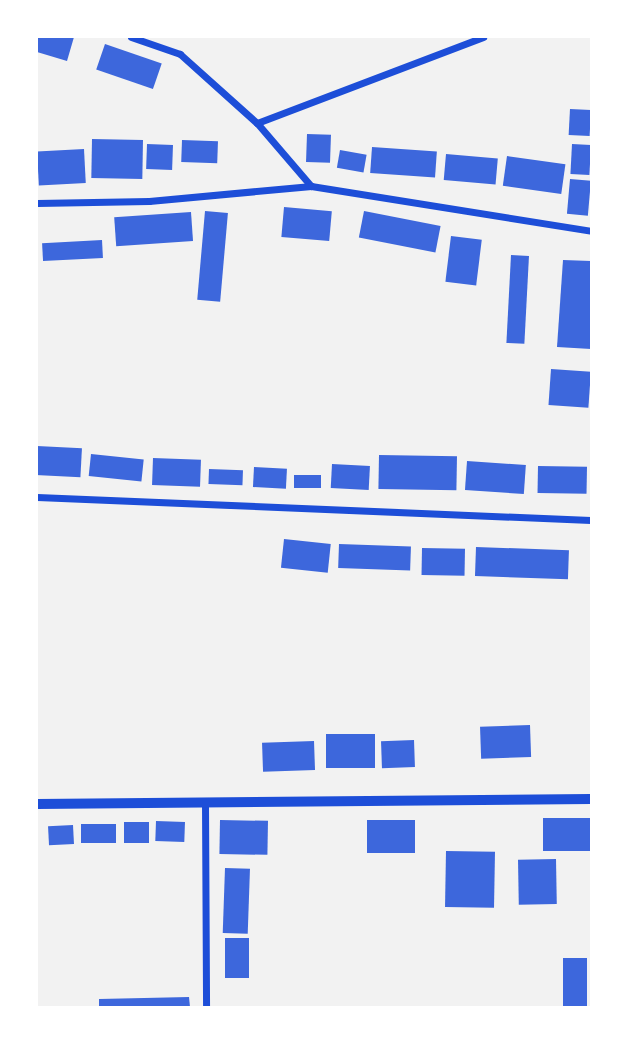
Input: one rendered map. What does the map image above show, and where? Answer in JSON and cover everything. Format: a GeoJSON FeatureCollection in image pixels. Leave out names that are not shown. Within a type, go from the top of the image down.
{"type":"FeatureCollection","features":[{"type":"Feature","properties":{"kind":"street"},"geometry":{"type":"LineString","coordinates":[[131,37],[180,54],[257,123],[311,186]]}},
{"type":"Feature","properties":{"kind":"street"},"geometry":{"type":"LineString","coordinates":[[257,123],[484,37]]}},
{"type":"Feature","properties":{"kind":"street"},"geometry":{"type":"LineString","coordinates":[[37,203],[149,201],[311,186],[591,231]]}},
{"type":"Feature","properties":{"kind":"street"},"geometry":{"type":"LineString","coordinates":[[37,497],[591,520]]}},
{"type":"Feature","properties":{"kind":"street"},"geometry":{"type":"LineString","coordinates":[[37,804],[591,799]]}},
{"type":"Feature","properties":{"kind":"street"},"geometry":{"type":"LineString","coordinates":[[205,803],[206,1007]]}},
{"type":"Feature","properties":{"kind":"building"},"geometry":{"type":"Polygon","coordinates":[[[37,37],[74,37],[67,61],[37,52],[37,37]]]}},
{"type":"Feature","properties":{"kind":"building"},"geometry":{"type":"Polygon","coordinates":[[[105,44],[162,64],[153,89],[96,70],[105,44]]]}},
{"type":"Feature","properties":{"kind":"building"},"geometry":{"type":"Polygon","coordinates":[[[570,109],[591,110],[590,136],[569,135],[570,109]]]}},
{"type":"Feature","properties":{"kind":"building"},"geometry":{"type":"Polygon","coordinates":[[[307,134],[331,135],[330,163],[306,162],[307,134]]]}},
{"type":"Feature","properties":{"kind":"building"},"geometry":{"type":"Polygon","coordinates":[[[92,139],[143,140],[142,179],[91,178],[92,139]]]}},
{"type":"Feature","properties":{"kind":"building"},"geometry":{"type":"Polygon","coordinates":[[[182,140],[218,141],[217,163],[181,162],[182,140]]]}},
{"type":"Feature","properties":{"kind":"building"},"geometry":{"type":"Polygon","coordinates":[[[147,144],[173,145],[172,170],[146,169],[147,144]]]}},
{"type":"Feature","properties":{"kind":"building"},"geometry":{"type":"Polygon","coordinates":[[[572,144],[591,145],[589,175],[570,174],[572,144]]]}},
{"type":"Feature","properties":{"kind":"building"},"geometry":{"type":"Polygon","coordinates":[[[372,147],[437,152],[435,177],[370,173],[372,147]]]}},
{"type":"Feature","properties":{"kind":"building"},"geometry":{"type":"Polygon","coordinates":[[[84,149],[86,183],[39,185],[37,151],[84,149]]]}},
{"type":"Feature","properties":{"kind":"building"},"geometry":{"type":"Polygon","coordinates":[[[340,150],[367,155],[363,172],[337,168],[340,150]]]}},
{"type":"Feature","properties":{"kind":"building"},"geometry":{"type":"Polygon","coordinates":[[[446,154],[498,159],[496,184],[444,180],[446,154]]]}},
{"type":"Feature","properties":{"kind":"building"},"geometry":{"type":"Polygon","coordinates":[[[507,156],[565,164],[561,194],[503,186],[507,156]]]}},
{"type":"Feature","properties":{"kind":"building"},"geometry":{"type":"Polygon","coordinates":[[[570,179],[591,181],[588,216],[567,214],[570,179]]]}},
{"type":"Feature","properties":{"kind":"building"},"geometry":{"type":"Polygon","coordinates":[[[284,207],[332,211],[329,241],[281,237],[284,207]]]}},
{"type":"Feature","properties":{"kind":"building"},"geometry":{"type":"Polygon","coordinates":[[[205,211],[228,213],[220,302],[197,300],[205,211]]]}},
{"type":"Feature","properties":{"kind":"building"},"geometry":{"type":"Polygon","coordinates":[[[364,211],[441,226],[435,252],[359,238],[364,211]]]}},
{"type":"Feature","properties":{"kind":"building"},"geometry":{"type":"Polygon","coordinates":[[[191,212],[193,241],[116,246],[114,217],[191,212]]]}},
{"type":"Feature","properties":{"kind":"building"},"geometry":{"type":"Polygon","coordinates":[[[451,236],[482,240],[476,285],[445,282],[451,236]]]}},
{"type":"Feature","properties":{"kind":"building"},"geometry":{"type":"Polygon","coordinates":[[[102,240],[103,258],[43,261],[42,243],[102,240]]]}},
{"type":"Feature","properties":{"kind":"building"},"geometry":{"type":"Polygon","coordinates":[[[511,255],[529,256],[524,344],[506,343],[511,255]]]}},
{"type":"Feature","properties":{"kind":"building"},"geometry":{"type":"Polygon","coordinates":[[[563,260],[591,261],[591,349],[557,347],[563,260]]]}},
{"type":"Feature","properties":{"kind":"building"},"geometry":{"type":"Polygon","coordinates":[[[551,369],[591,372],[588,408],[548,405],[551,369]]]}},
{"type":"Feature","properties":{"kind":"building"},"geometry":{"type":"Polygon","coordinates":[[[37,446],[82,448],[80,477],[37,475],[37,446]]]}},
{"type":"Feature","properties":{"kind":"building"},"geometry":{"type":"Polygon","coordinates":[[[91,454],[144,460],[141,481],[89,476],[91,454]]]}},
{"type":"Feature","properties":{"kind":"building"},"geometry":{"type":"Polygon","coordinates":[[[379,455],[457,456],[456,490],[378,489],[379,455]]]}},
{"type":"Feature","properties":{"kind":"building"},"geometry":{"type":"Polygon","coordinates":[[[153,458],[201,460],[200,487],[152,485],[153,458]]]}},
{"type":"Feature","properties":{"kind":"building"},"geometry":{"type":"Polygon","coordinates":[[[467,461],[526,465],[524,494],[465,490],[467,461]]]}},
{"type":"Feature","properties":{"kind":"building"},"geometry":{"type":"Polygon","coordinates":[[[332,464],[370,466],[369,490],[331,488],[332,464]]]}},
{"type":"Feature","properties":{"kind":"building"},"geometry":{"type":"Polygon","coordinates":[[[538,466],[587,467],[587,494],[538,493],[538,466]]]}},
{"type":"Feature","properties":{"kind":"building"},"geometry":{"type":"Polygon","coordinates":[[[254,467],[287,469],[286,489],[253,487],[254,467]]]}},
{"type":"Feature","properties":{"kind":"building"},"geometry":{"type":"Polygon","coordinates":[[[209,469],[243,470],[242,485],[208,484],[209,469]]]}},
{"type":"Feature","properties":{"kind":"building"},"geometry":{"type":"Polygon","coordinates":[[[294,475],[321,475],[321,488],[294,488],[294,475]]]}},
{"type":"Feature","properties":{"kind":"building"},"geometry":{"type":"Polygon","coordinates":[[[284,539],[331,544],[328,573],[281,568],[284,539]]]}},
{"type":"Feature","properties":{"kind":"building"},"geometry":{"type":"Polygon","coordinates":[[[339,544],[411,547],[410,570],[338,568],[339,544]]]}},
{"type":"Feature","properties":{"kind":"building"},"geometry":{"type":"Polygon","coordinates":[[[476,547],[569,550],[568,579],[475,576],[476,547]]]}},
{"type":"Feature","properties":{"kind":"building"},"geometry":{"type":"Polygon","coordinates":[[[422,548],[465,549],[465,576],[422,575],[422,548]]]}},
{"type":"Feature","properties":{"kind":"building"},"geometry":{"type":"Polygon","coordinates":[[[530,725],[531,757],[481,759],[480,727],[530,725]]]}},
{"type":"Feature","properties":{"kind":"building"},"geometry":{"type":"Polygon","coordinates":[[[326,734],[375,734],[375,768],[326,768],[326,734]]]}},
{"type":"Feature","properties":{"kind":"building"},"geometry":{"type":"Polygon","coordinates":[[[414,740],[415,767],[382,768],[381,741],[414,740]]]}},
{"type":"Feature","properties":{"kind":"building"},"geometry":{"type":"Polygon","coordinates":[[[314,741],[315,770],[263,772],[262,743],[314,741]]]}},
{"type":"Feature","properties":{"kind":"building"},"geometry":{"type":"Polygon","coordinates":[[[543,818],[591,818],[591,851],[543,851],[543,818]]]}},
{"type":"Feature","properties":{"kind":"building"},"geometry":{"type":"Polygon","coordinates":[[[220,820],[268,821],[267,855],[219,854],[220,820]]]}},
{"type":"Feature","properties":{"kind":"building"},"geometry":{"type":"Polygon","coordinates":[[[367,820],[415,820],[415,853],[367,853],[367,820]]]}},
{"type":"Feature","properties":{"kind":"building"},"geometry":{"type":"Polygon","coordinates":[[[156,821],[185,822],[184,842],[155,841],[156,821]]]}},
{"type":"Feature","properties":{"kind":"building"},"geometry":{"type":"Polygon","coordinates":[[[124,822],[149,822],[149,843],[124,843],[124,822]]]}},
{"type":"Feature","properties":{"kind":"building"},"geometry":{"type":"Polygon","coordinates":[[[81,824],[116,824],[116,843],[81,843],[81,824]]]}},
{"type":"Feature","properties":{"kind":"building"},"geometry":{"type":"Polygon","coordinates":[[[73,825],[74,844],[49,845],[48,826],[73,825]]]}},
{"type":"Feature","properties":{"kind":"building"},"geometry":{"type":"Polygon","coordinates":[[[446,851],[495,852],[494,908],[445,907],[446,851]]]}},
{"type":"Feature","properties":{"kind":"building"},"geometry":{"type":"Polygon","coordinates":[[[556,859],[557,904],[519,905],[518,860],[556,859]]]}},
{"type":"Feature","properties":{"kind":"building"},"geometry":{"type":"Polygon","coordinates":[[[225,868],[250,869],[248,934],[223,933],[225,868]]]}},
{"type":"Feature","properties":{"kind":"building"},"geometry":{"type":"Polygon","coordinates":[[[225,938],[249,938],[249,978],[225,978],[225,938]]]}},
{"type":"Feature","properties":{"kind":"building"},"geometry":{"type":"Polygon","coordinates":[[[563,958],[587,958],[587,1007],[563,1007],[563,958]]]}},
{"type":"Feature","properties":{"kind":"building"},"geometry":{"type":"Polygon","coordinates":[[[189,997],[190,1007],[99,1007],[99,999],[189,997]]]}}]}
